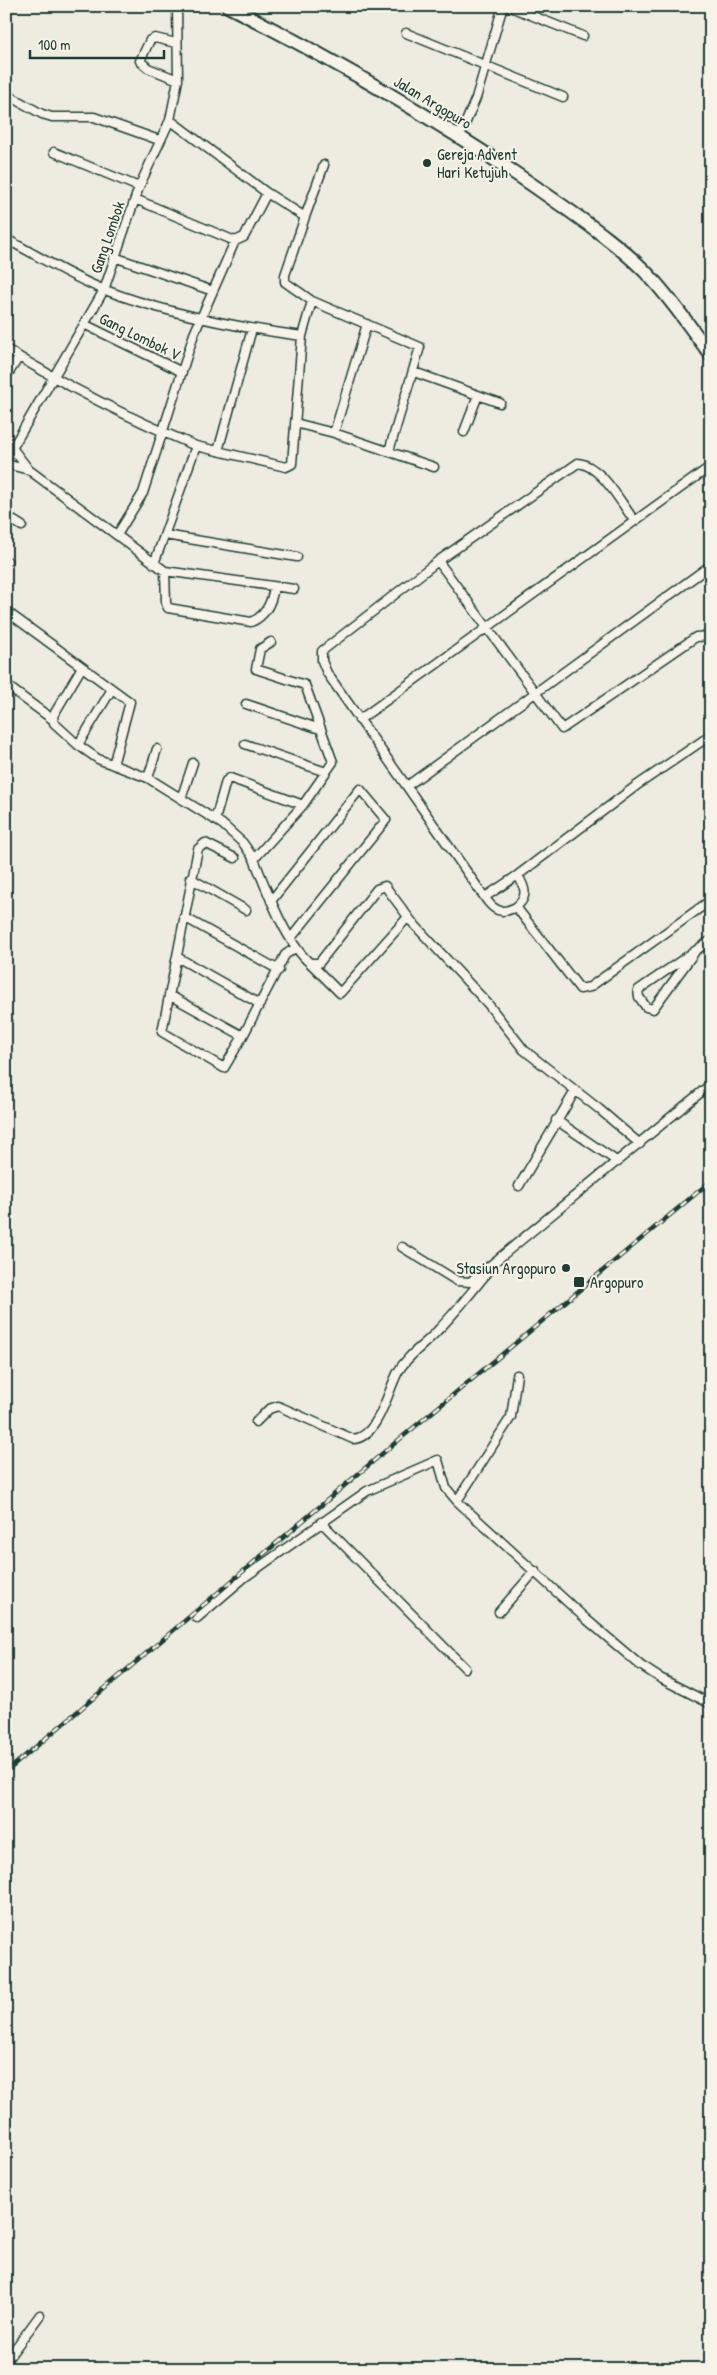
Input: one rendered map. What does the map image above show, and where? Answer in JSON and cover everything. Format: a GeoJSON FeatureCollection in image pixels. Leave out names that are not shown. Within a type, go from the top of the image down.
{"type":"FeatureCollection","features":[{"type":"Feature","properties":{"kind":"highway","name":"Jalan Argopuro"},"geometry":{"type":"LineString","coordinates":[[228,6],[358,76],[460,136],[554,200],[629,258],[652,279],[711,355]]}},
{"type":"Feature","properties":{"kind":"street","name":"Gang Lombok"},"geometry":{"type":"LineString","coordinates":[[6,459],[86,325],[104,290],[139,187],[159,140],[170,120],[178,80],[177,6]]}},
{"type":"Feature","properties":{"kind":"street"},"geometry":{"type":"LineString","coordinates":[[460,136],[476,98],[503,6]]}},
{"type":"Feature","properties":{"kind":"street"},"geometry":{"type":"LineString","coordinates":[[508,6],[583,36]]}},
{"type":"Feature","properties":{"kind":"street"},"geometry":{"type":"LineString","coordinates":[[406,33],[562,97]]}},
{"type":"Feature","properties":{"kind":"street"},"geometry":{"type":"LineString","coordinates":[[176,43],[155,38],[150,40],[140,61],[148,68],[178,80]]}},
{"type":"Feature","properties":{"kind":"street"},"geometry":{"type":"LineString","coordinates":[[6,94],[52,117],[94,117],[159,140]]}},
{"type":"Feature","properties":{"kind":"street"},"geometry":{"type":"LineString","coordinates":[[170,120],[267,193],[305,217]]}},
{"type":"Feature","properties":{"kind":"street"},"geometry":{"type":"LineString","coordinates":[[54,152],[139,187]]}},
{"type":"Feature","properties":{"kind":"street"},"geometry":{"type":"LineString","coordinates":[[324,165],[285,275],[285,282],[312,301],[420,347],[390,451]]}},
{"type":"Feature","properties":{"kind":"street"},"geometry":{"type":"LineString","coordinates":[[118,535],[143,493],[164,433],[182,372],[213,291],[235,241],[244,237],[267,193]]}},
{"type":"Feature","properties":{"kind":"street"},"geometry":{"type":"LineString","coordinates":[[135,199],[235,241]]}},
{"type":"Feature","properties":{"kind":"street"},"geometry":{"type":"LineString","coordinates":[[6,239],[104,290],[201,319],[302,336]]}},
{"type":"Feature","properties":{"kind":"street"},"geometry":{"type":"LineString","coordinates":[[114,257],[213,291]]}},
{"type":"Feature","properties":{"kind":"street"},"geometry":{"type":"LineString","coordinates":[[6,349],[55,377],[164,433],[196,446],[218,452],[290,466],[293,461],[302,336],[312,301]]}},
{"type":"Feature","properties":{"kind":"street"},"geometry":{"type":"LineString","coordinates":[[334,433],[367,324]]}},
{"type":"Feature","properties":{"kind":"street","name":"Gang Lombok V"},"geometry":{"type":"LineString","coordinates":[[86,325],[182,372]]}},
{"type":"Feature","properties":{"kind":"street"},"geometry":{"type":"LineString","coordinates":[[218,452],[252,329]]}},
{"type":"Feature","properties":{"kind":"street"},"geometry":{"type":"LineString","coordinates":[[6,377],[19,357]]}},
{"type":"Feature","properties":{"kind":"street"},"geometry":{"type":"LineString","coordinates":[[414,372],[500,403]]}},
{"type":"Feature","properties":{"kind":"street"},"geometry":{"type":"LineString","coordinates":[[464,432],[478,395]]}},
{"type":"Feature","properties":{"kind":"street"},"geometry":{"type":"LineString","coordinates":[[295,423],[334,433],[434,467]]}},
{"type":"Feature","properties":{"kind":"street"},"geometry":{"type":"LineString","coordinates":[[154,564],[196,446]]}},
{"type":"Feature","properties":{"kind":"street"},"geometry":{"type":"LineString","coordinates":[[13,449],[29,470],[165,571],[294,589]]}},
{"type":"Feature","properties":{"kind":"street"},"geometry":{"type":"LineString","coordinates":[[518,875],[525,887],[524,899],[509,911],[494,909],[327,673],[322,661],[322,651],[438,561],[578,463],[589,464],[598,473],[634,520]]}},
{"type":"Feature","properties":{"kind":"street"},"geometry":{"type":"LineString","coordinates":[[6,464],[29,470]]}},
{"type":"Feature","properties":{"kind":"street"},"geometry":{"type":"LineString","coordinates":[[359,720],[711,466]]}},
{"type":"Feature","properties":{"kind":"street"},"geometry":{"type":"LineString","coordinates":[[6,516],[22,526]]}},
{"type":"Feature","properties":{"kind":"street"},"geometry":{"type":"LineString","coordinates":[[165,535],[297,557]]}},
{"type":"Feature","properties":{"kind":"street"},"geometry":{"type":"LineString","coordinates":[[438,561],[562,729],[696,637],[711,636]]}},
{"type":"Feature","properties":{"kind":"street"},"geometry":{"type":"LineString","coordinates":[[407,786],[711,565]]}},
{"type":"Feature","properties":{"kind":"street"},"geometry":{"type":"LineString","coordinates":[[165,571],[166,603],[168,608],[251,622],[260,618],[269,605],[274,586]]}},
{"type":"Feature","properties":{"kind":"street"},"geometry":{"type":"LineString","coordinates":[[6,610],[130,702],[113,765]]}},
{"type":"Feature","properties":{"kind":"street"},"geometry":{"type":"LineString","coordinates":[[254,860],[303,805],[333,762],[305,685],[256,669],[260,649],[271,642]]}},
{"type":"Feature","properties":{"kind":"street"},"geometry":{"type":"LineString","coordinates":[[52,719],[82,667]]}},
{"type":"Feature","properties":{"kind":"street"},"geometry":{"type":"LineString","coordinates":[[6,685],[52,719],[78,745],[113,765],[148,778],[234,834],[254,860],[271,902],[296,947],[340,993],[408,917]]}},
{"type":"Feature","properties":{"kind":"street"},"geometry":{"type":"LineString","coordinates":[[78,745],[112,689]]}},
{"type":"Feature","properties":{"kind":"street"},"geometry":{"type":"LineString","coordinates":[[246,704],[320,729]]}},
{"type":"Feature","properties":{"kind":"street"},"geometry":{"type":"LineString","coordinates":[[485,897],[518,875],[636,786],[711,735]]}},
{"type":"Feature","properties":{"kind":"street"},"geometry":{"type":"LineString","coordinates":[[245,744],[326,772]]}},
{"type":"Feature","properties":{"kind":"street"},"geometry":{"type":"LineString","coordinates":[[148,778],[157,749]]}},
{"type":"Feature","properties":{"kind":"street"},"geometry":{"type":"LineString","coordinates":[[181,799],[193,763]]}},
{"type":"Feature","properties":{"kind":"street"},"geometry":{"type":"LineString","coordinates":[[215,820],[226,781],[230,778],[303,805]]}},
{"type":"Feature","properties":{"kind":"street"},"geometry":{"type":"LineString","coordinates":[[271,902],[360,789],[386,820],[291,938]]}},
{"type":"Feature","properties":{"kind":"street"},"geometry":{"type":"LineString","coordinates":[[235,858],[205,843],[198,849],[190,878],[162,1032],[220,1068],[226,1066],[279,970],[285,955],[296,947]]}},
{"type":"Feature","properties":{"kind":"street"},"geometry":{"type":"LineString","coordinates":[[190,878],[246,910]]}},
{"type":"Feature","properties":{"kind":"street"},"geometry":{"type":"LineString","coordinates":[[310,963],[319,962],[381,886],[385,886],[408,917],[488,1004],[524,1050],[640,1144]]}},
{"type":"Feature","properties":{"kind":"street"},"geometry":{"type":"LineString","coordinates":[[516,907],[576,987],[585,989],[711,900]]}},
{"type":"Feature","properties":{"kind":"street"},"geometry":{"type":"LineString","coordinates":[[184,917],[279,970]]}},
{"type":"Feature","properties":{"kind":"street"},"geometry":{"type":"LineString","coordinates":[[694,952],[654,1009],[646,1007],[638,997],[638,990],[711,940]]}},
{"type":"Feature","properties":{"kind":"street"},"geometry":{"type":"LineString","coordinates":[[177,957],[260,1004]]}},
{"type":"Feature","properties":{"kind":"street"},"geometry":{"type":"LineString","coordinates":[[169,995],[243,1036]]}},
{"type":"Feature","properties":{"kind":"street"},"geometry":{"type":"LineString","coordinates":[[402,1246],[462,1282],[470,1282],[711,1084]]}},
{"type":"Feature","properties":{"kind":"street"},"geometry":{"type":"LineString","coordinates":[[519,1186],[556,1120],[575,1091]]}},
{"type":"Feature","properties":{"kind":"street"},"geometry":{"type":"LineString","coordinates":[[556,1120],[618,1162]]}},
{"type":"Feature","properties":{"kind":"street"},"geometry":{"type":"LineString","coordinates":[[256,1422],[269,1409],[278,1406],[354,1439],[363,1437],[376,1423],[398,1371],[404,1363],[446,1323],[499,1258]]}},
{"type":"Feature","properties":{"kind":"street"},"geometry":{"type":"LineString","coordinates":[[457,1501],[511,1417],[517,1375]]}},
{"type":"Feature","properties":{"kind":"street"},"geometry":{"type":"LineString","coordinates":[[197,1618],[245,1577],[367,1491],[438,1460],[446,1488],[457,1501],[586,1619],[640,1665],[660,1678],[711,1704]]}},
{"type":"Feature","properties":{"kind":"street"},"geometry":{"type":"LineString","coordinates":[[321,1522],[465,1668]]}},
{"type":"Feature","properties":{"kind":"street"},"geometry":{"type":"LineString","coordinates":[[499,1612],[535,1571]]}},
{"type":"Feature","properties":{"kind":"street"},"geometry":{"type":"LineString","coordinates":[[6,2361],[40,2315]]}},
{"type":"Feature","properties":{"kind":"railway"},"geometry":{"type":"LineString","coordinates":[[6,1772],[383,1453],[711,1181]]}},
{"type":"Feature","properties":{"kind":"place","name":"Gereja Advent Hari Ketujuh"},"geometry":{"type":"Point","coordinates":[427,163]}},
{"type":"Feature","properties":{"kind":"place","name":"Stasiun Argopuro"},"geometry":{"type":"Point","coordinates":[566,1268]}},
{"type":"Feature","properties":{"kind":"place","name":"Argopuro"},"geometry":{"type":"Point","coordinates":[579,1282]}}]}
